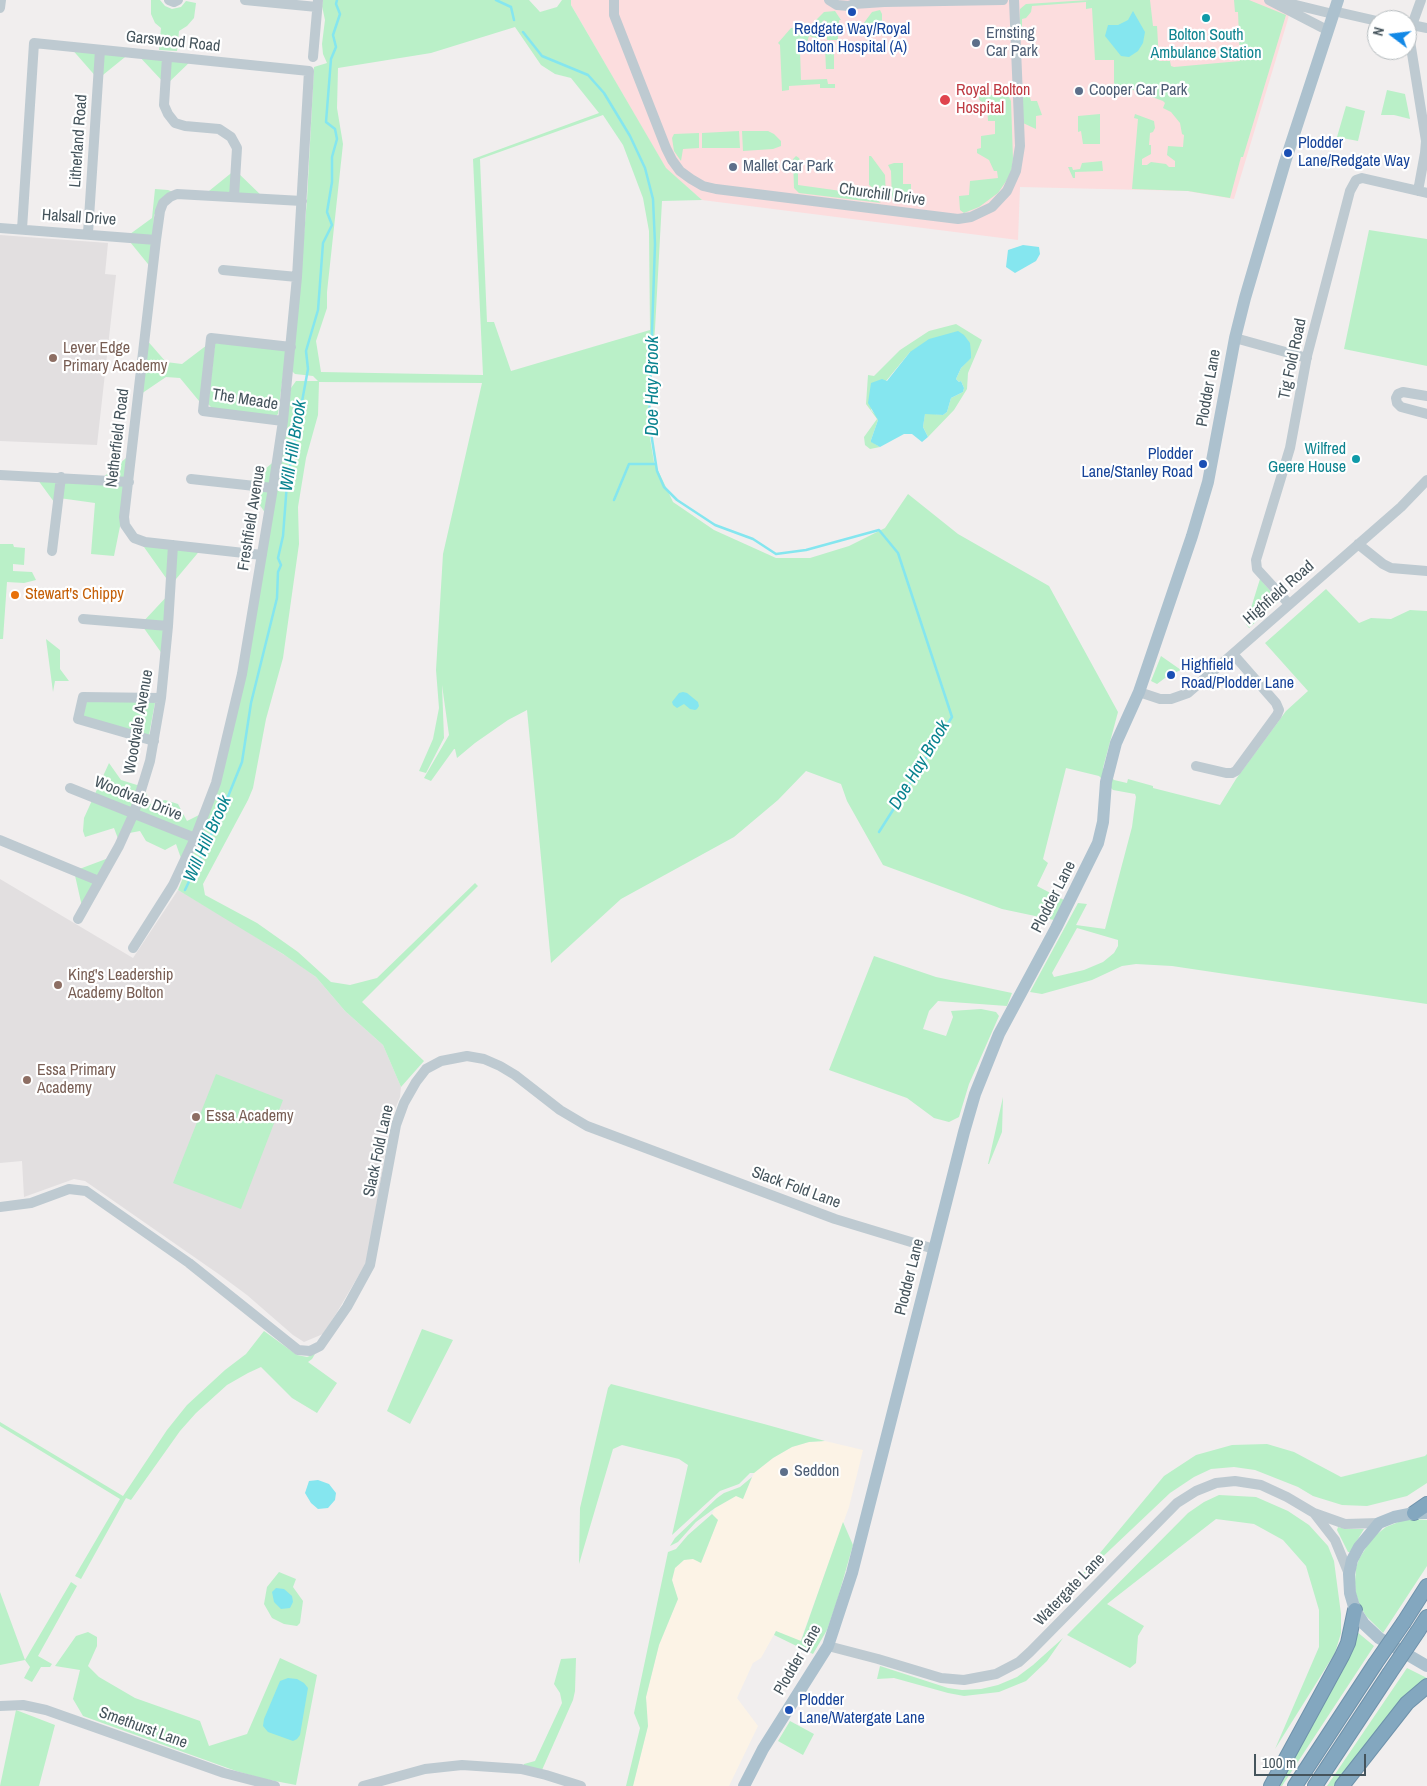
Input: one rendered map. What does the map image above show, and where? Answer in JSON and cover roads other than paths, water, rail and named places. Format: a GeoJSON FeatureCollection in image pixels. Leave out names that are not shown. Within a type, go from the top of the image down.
{"type":"FeatureCollection","features":[{"type":"Feature","properties":{"kind":"highway"},"geometry":{"type":"LineString","coordinates":[[1420,1513],[1427,1504]]}},
{"type":"Feature","properties":{"kind":"highway"},"geometry":{"type":"LineString","coordinates":[[1295,1786],[1427,1586]]}},
{"type":"Feature","properties":{"kind":"highway"},"geometry":{"type":"LineString","coordinates":[[1271,1786],[1342,1656],[1348,1643],[1355,1610]]}},
{"type":"Feature","properties":{"kind":"highway"},"geometry":{"type":"LineString","coordinates":[[1315,1786],[1427,1617]]}},
{"type":"Feature","properties":{"kind":"highway"},"geometry":{"type":"LineString","coordinates":[[1342,1786],[1407,1703],[1427,1686]]}},
{"type":"Feature","properties":{"kind":"main road","name":"Plodder Lane"},"geometry":{"type":"LineString","coordinates":[[744,1786],[763,1749],[828,1646],[844,1601],[854,1564],[975,1094],[999,1034],[1093,856],[1101,832],[1106,782],[1114,752],[1121,730],[1139,692],[1175,591],[1208,482],[1235,338],[1245,298],[1285,162],[1327,30],[1337,13],[1338,0]]}},
{"type":"Feature","properties":{"kind":"main road"},"geometry":{"type":"LineString","coordinates":[[1420,1513],[1394,1517],[1379,1523],[1359,1547],[1352,1560],[1349,1574],[1350,1593],[1355,1610],[1364,1624],[1379,1638],[1427,1666]]}},
{"type":"Feature","properties":{"kind":"street"},"geometry":{"type":"LineString","coordinates":[[169,0],[174,2],[178,0]]}},
{"type":"Feature","properties":{"kind":"street"},"geometry":{"type":"LineString","coordinates":[[245,0],[318,4],[313,57]]}},
{"type":"Feature","properties":{"kind":"street","name":"Churchill Drive"},"geometry":{"type":"LineString","coordinates":[[614,0],[614,15],[666,148],[680,171],[691,179],[703,186],[716,189],[958,219],[971,218],[992,207],[1007,191],[1016,171],[1020,146],[1014,0]]}},
{"type":"Feature","properties":{"kind":"street"},"geometry":{"type":"LineString","coordinates":[[828,0],[833,4],[842,6],[849,2],[1003,0]]}},
{"type":"Feature","properties":{"kind":"street"},"geometry":{"type":"LineString","coordinates":[[1269,0],[1327,30]]}},
{"type":"Feature","properties":{"kind":"street"},"geometry":{"type":"LineString","coordinates":[[1274,0],[1367,19]]}},
{"type":"Feature","properties":{"kind":"street","name":"Garswood Road"},"geometry":{"type":"LineString","coordinates":[[22,229],[34,43],[309,71]]}},
{"type":"Feature","properties":{"kind":"street","name":"Litherland Road"},"geometry":{"type":"LineString","coordinates":[[88,233],[100,50]]}},
{"type":"Feature","properties":{"kind":"street"},"geometry":{"type":"LineString","coordinates":[[168,57],[164,105],[168,114],[175,123],[185,126],[219,129],[231,137],[237,148],[234,197]]}},
{"type":"Feature","properties":{"kind":"street"},"geometry":{"type":"LineString","coordinates":[[1412,60],[1426,141],[1423,192]]}},
{"type":"Feature","properties":{"kind":"street","name":"Freshfield Avenue"},"geometry":{"type":"LineString","coordinates":[[133,948],[172,885],[195,838],[216,783],[242,674],[283,421],[297,277],[309,71]]}},
{"type":"Feature","properties":{"kind":"street","name":"Tig Fold Road"},"geometry":{"type":"LineString","coordinates":[[1289,604],[1257,569],[1256,560],[1290,448],[1307,358],[1352,185],[1356,180],[1362,178],[1423,192]]}},
{"type":"Feature","properties":{"kind":"street","name":"Netherfield Road"},"geometry":{"type":"LineString","coordinates":[[262,555],[145,542],[134,538],[125,525],[124,517],[156,240],[163,203],[177,194],[302,201]]}},
{"type":"Feature","properties":{"kind":"street","name":"Halsall Drive"},"geometry":{"type":"LineString","coordinates":[[0,228],[88,233],[156,240]]}},
{"type":"Feature","properties":{"kind":"street"},"geometry":{"type":"LineString","coordinates":[[223,270],[297,277]]}},
{"type":"Feature","properties":{"kind":"street","name":"The Meade"},"geometry":{"type":"LineString","coordinates":[[283,421],[203,411],[211,338],[291,346]]}},
{"type":"Feature","properties":{"kind":"street"},"geometry":{"type":"LineString","coordinates":[[1235,338],[1307,358]]}},
{"type":"Feature","properties":{"kind":"street"},"geometry":{"type":"LineString","coordinates":[[1427,396],[1403,392],[1398,394],[1396,398],[1397,403],[1401,407],[1427,414]]}},
{"type":"Feature","properties":{"kind":"street"},"geometry":{"type":"LineString","coordinates":[[0,475],[129,482]]}},
{"type":"Feature","properties":{"kind":"street"},"geometry":{"type":"LineString","coordinates":[[52,551],[61,477]]}},
{"type":"Feature","properties":{"kind":"street"},"geometry":{"type":"LineString","coordinates":[[192,479],[273,488]]}},
{"type":"Feature","properties":{"kind":"street","name":"Highfield Road"},"geometry":{"type":"LineString","coordinates":[[1139,692],[1160,700],[1179,697],[1188,693],[1418,491],[1427,480]]}},
{"type":"Feature","properties":{"kind":"street"},"geometry":{"type":"LineString","coordinates":[[1358,544],[1383,564],[1392,568],[1427,571]]}},
{"type":"Feature","properties":{"kind":"street","name":"Woodvale Avenue"},"geometry":{"type":"LineString","coordinates":[[78,919],[114,856],[134,813],[154,741],[161,698],[168,626],[173,545]]}},
{"type":"Feature","properties":{"kind":"street"},"geometry":{"type":"LineString","coordinates":[[83,619],[168,626]]}},
{"type":"Feature","properties":{"kind":"street"},"geometry":{"type":"LineString","coordinates":[[1196,766],[1226,773],[1236,771],[1279,710],[1276,703],[1233,654]]}},
{"type":"Feature","properties":{"kind":"street"},"geometry":{"type":"LineString","coordinates":[[154,741],[78,719],[83,697],[161,698]]}},
{"type":"Feature","properties":{"kind":"street","name":"Woodvale Drive"},"geometry":{"type":"LineString","coordinates":[[70,788],[195,838]]}},
{"type":"Feature","properties":{"kind":"street"},"geometry":{"type":"LineString","coordinates":[[0,840],[99,881]]}},
{"type":"Feature","properties":{"kind":"street","name":"Slack Fold Lane"},"geometry":{"type":"LineString","coordinates":[[0,1208],[31,1203],[68,1189],[86,1191],[189,1263],[298,1350],[310,1351],[320,1346],[347,1307],[370,1265],[396,1125],[404,1103],[426,1069],[441,1061],[468,1056],[484,1059],[500,1066],[515,1075],[560,1110],[587,1126],[836,1219],[934,1249]]}},
{"type":"Feature","properties":{"kind":"street","name":"Watergate Lane"},"geometry":{"type":"LineString","coordinates":[[828,1646],[941,1678],[964,1680],[985,1677],[1007,1669],[1019,1662],[1177,1503],[1206,1486],[1226,1481],[1248,1482],[1274,1490],[1314,1513],[1345,1524],[1379,1523]]}},
{"type":"Feature","properties":{"kind":"street","name":"Watergate Lane"},"geometry":{"type":"LineString","coordinates":[[1314,1513],[1336,1540],[1349,1574]]}},
{"type":"Feature","properties":{"kind":"street","name":"Smethurst Lane"},"geometry":{"type":"LineString","coordinates":[[0,1706],[23,1705],[46,1710],[224,1773],[275,1786]]}},
{"type":"Feature","properties":{"kind":"street"},"geometry":{"type":"LineString","coordinates":[[363,1786],[425,1769],[462,1765],[521,1770],[546,1775],[581,1786]]}},
{"type":"Feature","properties":{"kind":"water"},"geometry":{"type":"Polygon","coordinates":[[[1133,11],[1145,32],[1143,43],[1138,51],[1129,57],[1121,56],[1105,36],[1108,25],[1118,25],[1128,20],[1133,11]]]}},
{"type":"Feature","properties":{"kind":"water"},"geometry":{"type":"Polygon","coordinates":[[[1023,245],[1039,247],[1040,254],[1036,261],[1015,273],[1006,267],[1008,250],[1023,245]]]}},
{"type":"Feature","properties":{"kind":"water"},"geometry":{"type":"Polygon","coordinates":[[[958,331],[970,343],[971,353],[971,358],[961,368],[956,379],[959,382],[961,381],[964,388],[963,392],[951,398],[947,412],[943,415],[925,414],[923,427],[928,437],[922,442],[912,434],[904,434],[880,447],[871,442],[878,420],[868,403],[871,383],[882,379],[887,381],[910,352],[929,339],[958,331]]]}},
{"type":"Feature","properties":{"kind":"water"},"geometry":{"type":"Polygon","coordinates":[[[683,692],[698,702],[699,706],[697,709],[690,709],[684,704],[677,708],[673,705],[672,702],[679,693],[683,692]]]}},
{"type":"Feature","properties":{"kind":"water"},"geometry":{"type":"Polygon","coordinates":[[[318,1480],[329,1484],[336,1493],[335,1500],[328,1508],[318,1509],[311,1503],[305,1493],[309,1481],[318,1480]]]}},
{"type":"Feature","properties":{"kind":"water"},"geometry":{"type":"Polygon","coordinates":[[[276,1588],[284,1589],[292,1596],[293,1602],[290,1608],[281,1609],[274,1602],[272,1592],[276,1588]]]}},
{"type":"Feature","properties":{"kind":"water"},"geometry":{"type":"Polygon","coordinates":[[[288,1678],[297,1679],[308,1688],[300,1735],[293,1741],[268,1732],[263,1726],[264,1719],[280,1681],[288,1678]]]}},
{"type":"Feature","properties":{"kind":"waterway","name":"Will Hill Brook"},"geometry":{"type":"LineString","coordinates":[[185,890],[221,814],[242,762],[251,703],[277,598],[278,572],[281,565],[278,558],[283,536],[287,483],[308,369],[306,351],[318,310],[323,243],[332,225],[327,212],[332,182],[332,157],[337,139],[335,129],[326,122],[331,59],[336,47],[333,35],[340,14],[336,4],[337,0]]}},
{"type":"Feature","properties":{"kind":"waterway"},"geometry":{"type":"LineString","coordinates":[[496,0],[511,7],[514,20]]}},
{"type":"Feature","properties":{"kind":"waterway","name":"Doe Hay Brook"},"geometry":{"type":"LineString","coordinates":[[523,32],[542,56],[588,75],[604,93],[630,136],[645,168],[653,199],[655,244],[649,420],[657,471],[664,487],[677,500],[715,525],[753,539],[776,554],[806,550],[879,530],[898,553],[952,717],[879,832]]}},
{"type":"Feature","properties":{"kind":"waterway"},"geometry":{"type":"LineString","coordinates":[[614,500],[629,464],[656,464]]}},
{"type":"Feature","properties":{"kind":"place","name":"Redgate Way/Royal Bolton Hospital (A)"},"geometry":{"type":"Point","coordinates":[852,12]}},
{"type":"Feature","properties":{"kind":"place","name":"Bolton South Ambulance Station"},"geometry":{"type":"Point","coordinates":[1206,18]}},
{"type":"Feature","properties":{"kind":"place","name":"Ernsting Car Park"},"geometry":{"type":"Point","coordinates":[976,43]}},
{"type":"Feature","properties":{"kind":"place","name":"Cooper Car Park"},"geometry":{"type":"Point","coordinates":[1079,91]}},
{"type":"Feature","properties":{"kind":"place","name":"Royal Bolton Hospital"},"geometry":{"type":"Point","coordinates":[945,100]}},
{"type":"Feature","properties":{"kind":"place","name":"Plodder Lane/Redgate Way"},"geometry":{"type":"Point","coordinates":[1288,153]}},
{"type":"Feature","properties":{"kind":"place","name":"Mallet Car Park"},"geometry":{"type":"Point","coordinates":[733,167]}},
{"type":"Feature","properties":{"kind":"place","name":"Lever Edge Primary Academy"},"geometry":{"type":"Point","coordinates":[53,358]}},
{"type":"Feature","properties":{"kind":"place","name":"Wilfred Geere House"},"geometry":{"type":"Point","coordinates":[1356,459]}},
{"type":"Feature","properties":{"kind":"place","name":"Plodder Lane/Stanley Road"},"geometry":{"type":"Point","coordinates":[1203,464]}},
{"type":"Feature","properties":{"kind":"place","name":"Stewart's Chippy"},"geometry":{"type":"Point","coordinates":[15,595]}},
{"type":"Feature","properties":{"kind":"place","name":"Highfield Road/Plodder Lane"},"geometry":{"type":"Point","coordinates":[1171,675]}},
{"type":"Feature","properties":{"kind":"place","name":"King's Leadership Academy Bolton"},"geometry":{"type":"Point","coordinates":[58,985]}},
{"type":"Feature","properties":{"kind":"place","name":"Essa Primary Academy"},"geometry":{"type":"Point","coordinates":[27,1080]}},
{"type":"Feature","properties":{"kind":"place","name":"Essa Academy"},"geometry":{"type":"Point","coordinates":[196,1117]}},
{"type":"Feature","properties":{"kind":"place","name":"Seddon"},"geometry":{"type":"Point","coordinates":[784,1472]}},
{"type":"Feature","properties":{"kind":"place","name":"Plodder Lane/Watergate Lane"},"geometry":{"type":"Point","coordinates":[789,1710]}}]}
